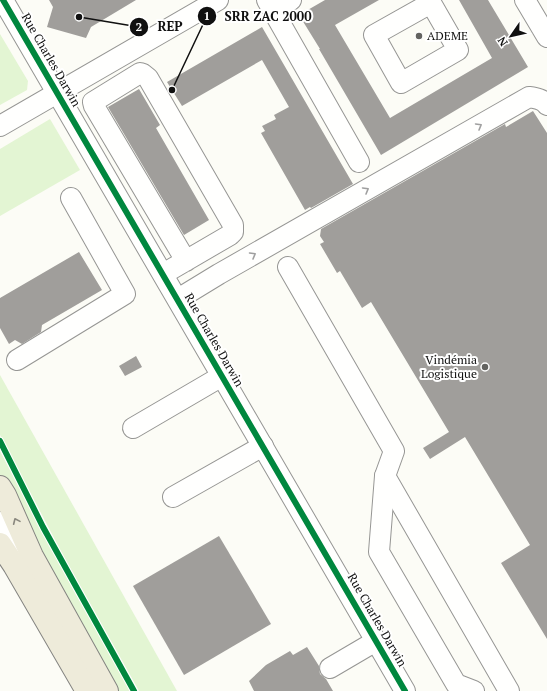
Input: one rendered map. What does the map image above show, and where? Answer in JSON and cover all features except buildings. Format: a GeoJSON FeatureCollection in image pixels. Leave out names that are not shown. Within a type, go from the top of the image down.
{"type":"FeatureCollection","features":[{"type":"Feature","properties":{"kind":"main road"},"geometry":{"type":"LineString","coordinates":[[0,487],[32,556],[107,691]]}},
{"type":"Feature","properties":{"kind":"main road"},"geometry":{"type":"LineString","coordinates":[[0,544],[87,691]]}},
{"type":"Feature","properties":{"kind":"street","name":"Rue Charles Darwin"},"geometry":{"type":"LineString","coordinates":[[3,0],[405,691]]}},
{"type":"Feature","properties":{"kind":"street"},"geometry":{"type":"LineString","coordinates":[[0,126],[218,0]]}},
{"type":"Feature","properties":{"kind":"street"},"geometry":{"type":"LineString","coordinates":[[291,0],[270,5],[359,162]]}},
{"type":"Feature","properties":{"kind":"street"},"geometry":{"type":"LineString","coordinates":[[525,0],[547,38]]}},
{"type":"Feature","properties":{"kind":"street"},"geometry":{"type":"LineString","coordinates":[[163,274],[186,261],[230,235],[233,232],[233,225],[148,78],[143,74],[140,74],[93,102],[186,261]]}},
{"type":"Feature","properties":{"kind":"street"},"geometry":{"type":"LineString","coordinates":[[178,299],[219,274],[529,97],[538,98],[547,105]]}},
{"type":"Feature","properties":{"kind":"street"},"geometry":{"type":"LineString","coordinates":[[17,360],[125,294],[71,198]]}},
{"type":"Feature","properties":{"kind":"street"},"geometry":{"type":"LineString","coordinates":[[288,267],[394,451],[385,476],[379,552],[456,684],[474,691]]}},
{"type":"Feature","properties":{"kind":"street"},"geometry":{"type":"LineString","coordinates":[[133,428],[222,376]]}},
{"type":"Feature","properties":{"kind":"street"},"geometry":{"type":"LineString","coordinates":[[173,496],[263,446]]}},
{"type":"Feature","properties":{"kind":"street"},"geometry":{"type":"LineString","coordinates":[[385,476],[509,691]]}},
{"type":"Feature","properties":{"kind":"street"},"geometry":{"type":"LineString","coordinates":[[0,522],[97,691]]}},
{"type":"Feature","properties":{"kind":"street"},"geometry":{"type":"LineString","coordinates":[[330,668],[376,641]]}},
{"type":"Feature","properties":{"kind":"green space"},"geometry":{"type":"Polygon","coordinates":[[[0,34],[28,81],[27,90],[0,105],[0,34]]]}},
{"type":"Feature","properties":{"kind":"green space"},"geometry":{"type":"Polygon","coordinates":[[[50,119],[80,170],[0,216],[0,149],[50,119]]]}},
{"type":"Feature","properties":{"kind":"green space"},"geometry":{"type":"Polygon","coordinates":[[[0,375],[177,691],[139,691],[64,557],[0,435],[0,375]]]}},
{"type":"Feature","properties":{"kind":"green space"},"geometry":{"type":"Polygon","coordinates":[[[0,451],[74,591],[132,691],[115,691],[0,476],[0,451]]]}},
{"type":"Feature","properties":{"kind":"cycle path"},"geometry":{"type":"LineString","coordinates":[[3,0],[405,691]]}},
{"type":"Feature","properties":{"kind":"cycle path"},"geometry":{"type":"LineString","coordinates":[[0,441],[43,527],[134,691]]}},
{"type":"Feature","properties":{"kind":"place","name":"REP"},"geometry":{"type":"Point","coordinates":[79,17]}},
{"type":"Feature","properties":{"kind":"place","name":"ADEME"},"geometry":{"type":"Point","coordinates":[419,36]}},
{"type":"Feature","properties":{"kind":"place","name":"SRR ZAC 2000"},"geometry":{"type":"Point","coordinates":[172,90]}},
{"type":"Feature","properties":{"kind":"place","name":"Vindémia Logistique"},"geometry":{"type":"Point","coordinates":[485,367]}}]}
